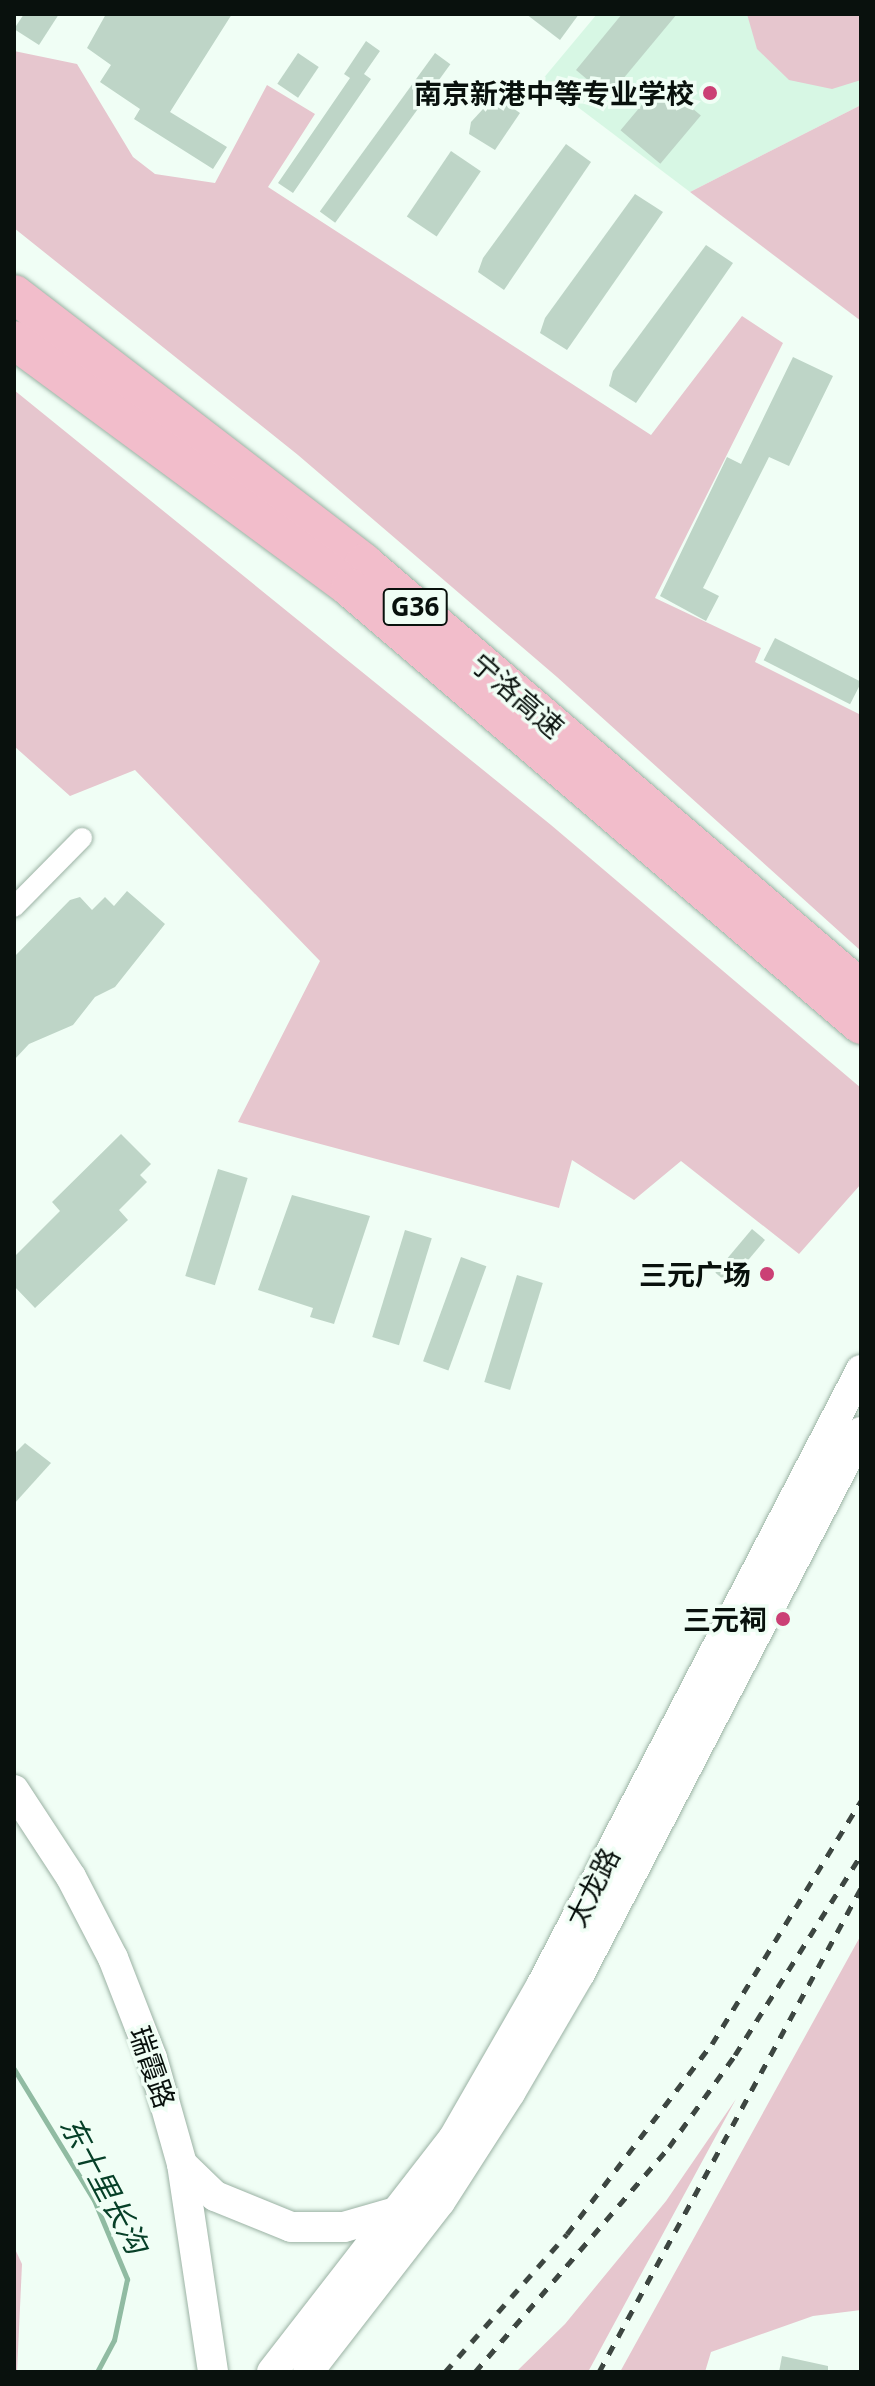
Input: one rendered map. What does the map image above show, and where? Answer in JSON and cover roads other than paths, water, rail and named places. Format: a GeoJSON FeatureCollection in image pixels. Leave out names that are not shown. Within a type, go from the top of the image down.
{"type":"FeatureCollection","features":[{"type":"Feature","properties":{"kind":"highway","name":"宁洛高速"},"geometry":{"type":"LineString","coordinates":[[14,294],[364,563],[792,948],[861,1025]]}},
{"type":"Feature","properties":{"kind":"highway","name":"宁洛高速"},"geometry":{"type":"LineString","coordinates":[[14,340],[350,588],[792,948],[861,989]]}},
{"type":"Feature","properties":{"kind":"main road","name":"太龙路"},"geometry":{"type":"LineString","coordinates":[[272,2372],[453,2139],[542,1984],[861,1370]]}},
{"type":"Feature","properties":{"kind":"main road","name":"太龙路"},"geometry":{"type":"LineString","coordinates":[[308,2372],[440,2202],[510,2093],[579,1975],[861,1432]]}},
{"type":"Feature","properties":{"kind":"main road","name":"瑞霞路"},"geometry":{"type":"LineString","coordinates":[[14,1790],[71,1877],[113,1958],[152,2058],[182,2164],[213,2372]]}},
{"type":"Feature","properties":{"kind":"main road"},"geometry":{"type":"LineString","coordinates":[[182,2164],[215,2196],[291,2227],[344,2227],[399,2211]]}},
{"type":"Feature","properties":{"kind":"street"},"geometry":{"type":"LineString","coordinates":[[14,907],[82,838]]}},
{"type":"Feature","properties":{"kind":"waterway","name":"东十里长沟"},"geometry":{"type":"LineString","coordinates":[[14,2069],[94,2200],[127,2279],[114,2340],[97,2372]]}},
{"type":"Feature","properties":{"kind":"railway"},"geometry":{"type":"LineString","coordinates":[[445,2372],[567,2234],[712,2044],[861,1801]]}},
{"type":"Feature","properties":{"kind":"railway"},"geometry":{"type":"LineString","coordinates":[[475,2372],[669,2147],[735,2055],[861,1855]]}},
{"type":"Feature","properties":{"kind":"railway"},"geometry":{"type":"LineString","coordinates":[[599,2372],[861,1888]]}},
{"type":"Feature","properties":{"kind":"place","name":"南京新港中等专业学校"},"geometry":{"type":"Point","coordinates":[710,93]}},
{"type":"Feature","properties":{"kind":"place","name":"三元广场"},"geometry":{"type":"Point","coordinates":[767,1274]}},
{"type":"Feature","properties":{"kind":"place","name":"三元祠"},"geometry":{"type":"Point","coordinates":[783,1619]}}]}
